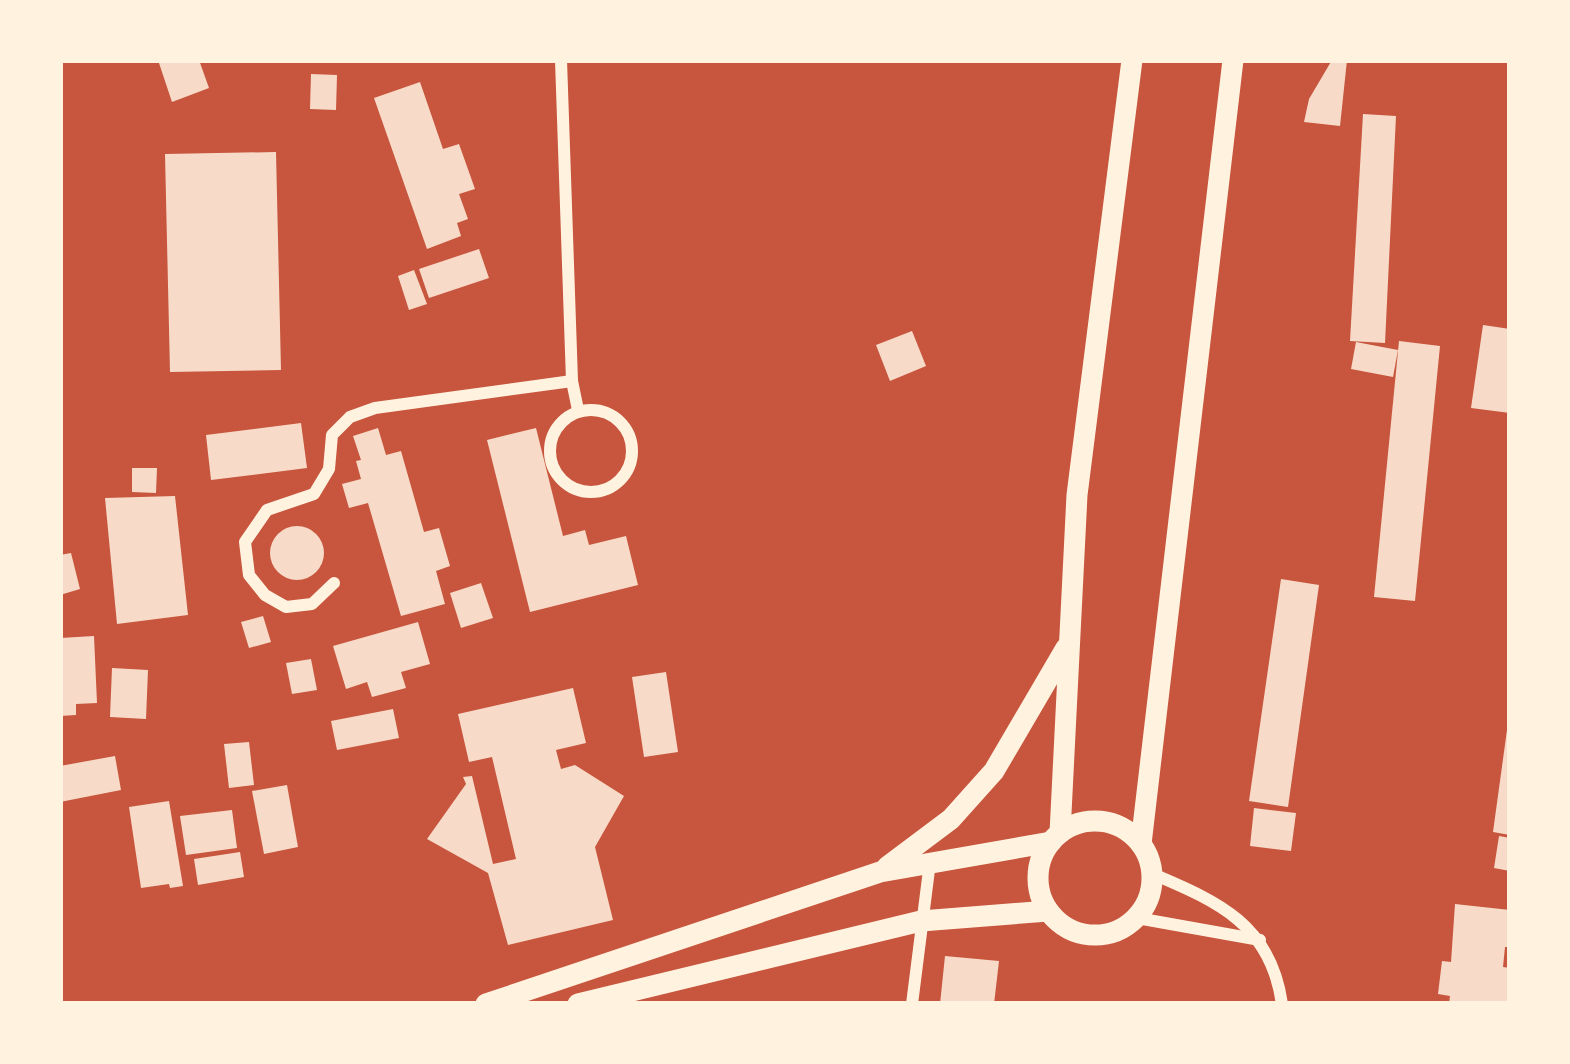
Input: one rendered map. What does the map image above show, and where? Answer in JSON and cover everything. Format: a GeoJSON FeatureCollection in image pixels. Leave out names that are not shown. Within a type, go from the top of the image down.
{"type":"FeatureCollection","features":[{"type":"Feature","properties":{"kind":"street"},"geometry":{"type":"LineString","coordinates":[[561,60],[572,381],[578,410]]}},
{"type":"Feature","properties":{"kind":"street"},"geometry":{"type":"LineString","coordinates":[[486,1004],[880,872],[1055,837],[1075,824],[1093,820],[1128,830],[1141,844],[1153,874],[1146,906],[1112,933],[1098,936],[1070,930],[1048,911],[1038,876],[1055,837],[1077,495],[1132,60]]}},
{"type":"Feature","properties":{"kind":"street"},"geometry":{"type":"LineString","coordinates":[[1141,844],[1233,60]]}},
{"type":"Feature","properties":{"kind":"street"},"geometry":{"type":"LineString","coordinates":[[334,583],[312,604],[286,607],[265,595],[249,574],[245,542],[267,510],[314,494],[329,469],[332,435],[350,417],[375,409],[572,381]]}},
{"type":"Feature","properties":{"kind":"street"},"geometry":{"type":"LineString","coordinates":[[578,410],[610,412],[632,437],[630,470],[605,491],[573,489],[551,464],[553,432],[578,410]]}},
{"type":"Feature","properties":{"kind":"street"},"geometry":{"type":"LineString","coordinates":[[880,872],[951,819],[994,771],[1069,643]]}},
{"type":"Feature","properties":{"kind":"street"},"geometry":{"type":"LineString","coordinates":[[912,1004],[931,862]]}},
{"type":"Feature","properties":{"kind":"street"},"geometry":{"type":"LineString","coordinates":[[1153,874],[1211,899],[1262,940],[1282,1004]]}},
{"type":"Feature","properties":{"kind":"street"},"geometry":{"type":"LineString","coordinates":[[578,1004],[921,921],[1048,911]]}},
{"type":"Feature","properties":{"kind":"street"},"geometry":{"type":"LineString","coordinates":[[1136,918],[1262,940]]}},
{"type":"Feature","properties":{"kind":"building"},"geometry":{"type":"Polygon","coordinates":[[[158,60],[199,60],[209,88],[172,102],[158,60]]]}},
{"type":"Feature","properties":{"kind":"building"},"geometry":{"type":"Polygon","coordinates":[[[1332,60],[1347,60],[1340,126],[1304,122],[1309,99],[1332,60]]]}},
{"type":"Feature","properties":{"kind":"building"},"geometry":{"type":"Polygon","coordinates":[[[311,74],[337,75],[336,110],[310,109],[311,74]]]}},
{"type":"Feature","properties":{"kind":"building"},"geometry":{"type":"Polygon","coordinates":[[[420,82],[443,149],[459,144],[475,189],[459,194],[468,219],[457,223],[461,236],[427,249],[374,98],[420,82]]]}},
{"type":"Feature","properties":{"kind":"building"},"geometry":{"type":"Polygon","coordinates":[[[1363,114],[1396,116],[1385,343],[1350,341],[1363,114]]]}},
{"type":"Feature","properties":{"kind":"building"},"geometry":{"type":"Polygon","coordinates":[[[276,152],[281,370],[170,372],[165,154],[276,152]]]}},
{"type":"Feature","properties":{"kind":"building"},"geometry":{"type":"Polygon","coordinates":[[[479,249],[489,278],[429,298],[419,269],[479,249]]]}},
{"type":"Feature","properties":{"kind":"building"},"geometry":{"type":"Polygon","coordinates":[[[414,270],[427,304],[409,310],[398,276],[414,270]]]}},
{"type":"Feature","properties":{"kind":"building"},"geometry":{"type":"Polygon","coordinates":[[[1483,325],[1510,329],[1510,413],[1471,408],[1483,325]]]}},
{"type":"Feature","properties":{"kind":"building"},"geometry":{"type":"Polygon","coordinates":[[[912,331],[926,366],[890,381],[876,345],[912,331]]]}},
{"type":"Feature","properties":{"kind":"building"},"geometry":{"type":"Polygon","coordinates":[[[1399,341],[1440,346],[1415,601],[1374,597],[1399,341]]]}},
{"type":"Feature","properties":{"kind":"building"},"geometry":{"type":"Polygon","coordinates":[[[1356,342],[1398,350],[1393,377],[1351,369],[1356,342]]]}},
{"type":"Feature","properties":{"kind":"building"},"geometry":{"type":"Polygon","coordinates":[[[301,423],[307,468],[211,480],[206,435],[301,423]]]}},
{"type":"Feature","properties":{"kind":"building"},"geometry":{"type":"Polygon","coordinates":[[[378,428],[386,455],[401,451],[424,532],[439,528],[450,566],[436,571],[445,604],[401,616],[368,503],[349,508],[342,484],[361,479],[353,436],[378,428]]]}},
{"type":"Feature","properties":{"kind":"building"},"geometry":{"type":"Polygon","coordinates":[[[536,428],[563,536],[585,530],[589,545],[626,536],[638,585],[530,612],[487,440],[536,428]]]}},
{"type":"Feature","properties":{"kind":"building"},"geometry":{"type":"Polygon","coordinates":[[[132,468],[157,468],[156,493],[132,492],[132,468]]]}},
{"type":"Feature","properties":{"kind":"building"},"geometry":{"type":"Polygon","coordinates":[[[175,496],[188,615],[117,624],[105,498],[175,496]]]}},
{"type":"Feature","properties":{"kind":"building"},"geometry":{"type":"Polygon","coordinates":[[[297,526],[316,534],[324,553],[316,572],[297,580],[278,572],[270,553],[278,534],[297,526]]]}},
{"type":"Feature","properties":{"kind":"building"},"geometry":{"type":"Polygon","coordinates":[[[71,553],[80,589],[60,595],[60,555],[71,553]]]}},
{"type":"Feature","properties":{"kind":"building"},"geometry":{"type":"Polygon","coordinates":[[[1281,579],[1319,585],[1288,807],[1249,801],[1281,579]]]}},
{"type":"Feature","properties":{"kind":"building"},"geometry":{"type":"Polygon","coordinates":[[[481,583],[493,618],[461,628],[450,593],[481,583]]]}},
{"type":"Feature","properties":{"kind":"building"},"geometry":{"type":"Polygon","coordinates":[[[263,616],[271,642],[249,648],[241,622],[263,616]]]}},
{"type":"Feature","properties":{"kind":"building"},"geometry":{"type":"Polygon","coordinates":[[[418,622],[430,664],[401,672],[406,688],[372,697],[367,682],[346,689],[333,646],[418,622]]]}},
{"type":"Feature","properties":{"kind":"building"},"geometry":{"type":"Polygon","coordinates":[[[94,636],[97,703],[76,704],[76,715],[60,716],[60,638],[94,636]]]}},
{"type":"Feature","properties":{"kind":"building"},"geometry":{"type":"Polygon","coordinates":[[[311,659],[317,690],[292,694],[286,663],[311,659]]]}},
{"type":"Feature","properties":{"kind":"building"},"geometry":{"type":"Polygon","coordinates":[[[112,668],[148,670],[146,719],[110,717],[112,668]]]}},
{"type":"Feature","properties":{"kind":"building"},"geometry":{"type":"Polygon","coordinates":[[[666,672],[678,752],[644,757],[632,677],[666,672]]]}},
{"type":"Feature","properties":{"kind":"building"},"geometry":{"type":"Polygon","coordinates":[[[573,688],[586,743],[556,750],[561,769],[575,765],[624,796],[595,847],[613,920],[508,945],[488,873],[427,839],[466,784],[463,777],[472,776],[493,864],[516,859],[492,757],[469,762],[458,714],[573,688]]]}},
{"type":"Feature","properties":{"kind":"building"},"geometry":{"type":"Polygon","coordinates":[[[393,709],[399,738],[337,750],[331,721],[393,709]]]}},
{"type":"Feature","properties":{"kind":"building"},"geometry":{"type":"Polygon","coordinates":[[[1510,730],[1510,835],[1493,832],[1510,730]]]}},
{"type":"Feature","properties":{"kind":"building"},"geometry":{"type":"Polygon","coordinates":[[[249,742],[254,785],[229,788],[224,744],[249,742]]]}},
{"type":"Feature","properties":{"kind":"building"},"geometry":{"type":"Polygon","coordinates":[[[115,756],[121,790],[60,802],[60,766],[115,756]]]}},
{"type":"Feature","properties":{"kind":"building"},"geometry":{"type":"Polygon","coordinates":[[[287,785],[298,847],[264,854],[252,791],[287,785]]]}},
{"type":"Feature","properties":{"kind":"building"},"geometry":{"type":"Polygon","coordinates":[[[169,801],[183,886],[141,888],[129,807],[169,801]]]}},
{"type":"Feature","properties":{"kind":"building"},"geometry":{"type":"Polygon","coordinates":[[[1254,808],[1296,813],[1291,851],[1250,846],[1254,808]]]}},
{"type":"Feature","properties":{"kind":"building"},"geometry":{"type":"Polygon","coordinates":[[[232,810],[237,848],[186,855],[180,816],[232,810]]]}},
{"type":"Feature","properties":{"kind":"building"},"geometry":{"type":"Polygon","coordinates":[[[1499,836],[1510,838],[1510,871],[1494,868],[1499,836]]]}},
{"type":"Feature","properties":{"kind":"building"},"geometry":{"type":"Polygon","coordinates":[[[240,852],[244,877],[198,885],[194,859],[240,852]]]}},
{"type":"Feature","properties":{"kind":"building"},"geometry":{"type":"Polygon","coordinates":[[[1455,904],[1510,910],[1503,967],[1510,968],[1510,1002],[1449,1004],[1450,996],[1438,994],[1442,961],[1451,962],[1455,904]]]}},
{"type":"Feature","properties":{"kind":"building"},"geometry":{"type":"Polygon","coordinates":[[[945,956],[999,961],[994,1004],[940,1004],[945,956]]]}}]}
